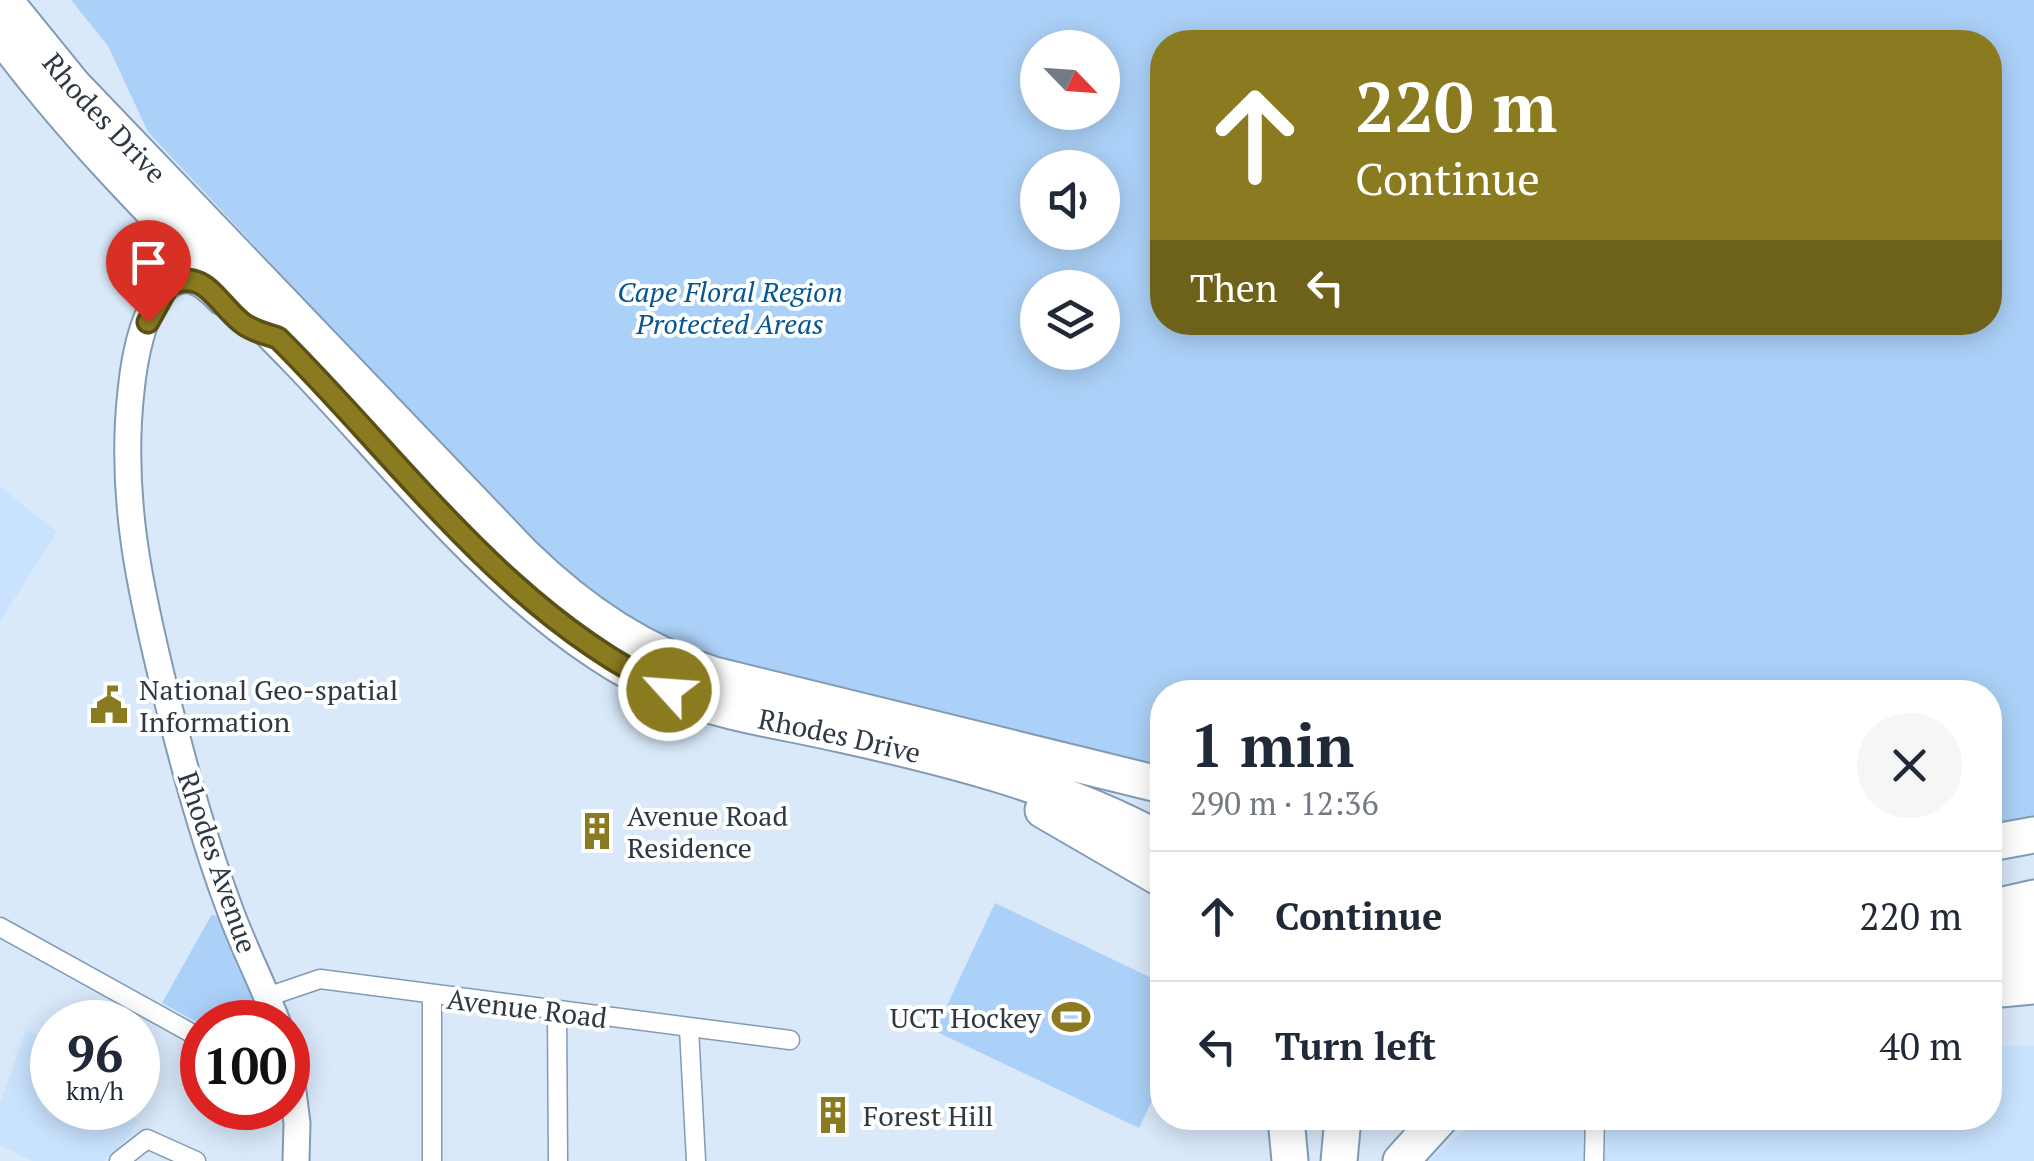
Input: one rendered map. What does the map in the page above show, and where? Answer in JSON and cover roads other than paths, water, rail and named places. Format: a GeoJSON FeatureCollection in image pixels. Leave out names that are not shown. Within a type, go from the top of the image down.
{"type":"FeatureCollection","features":[{"type":"Feature","properties":{"kind":"highway","name":"Rhodes Drive"},"geometry":{"type":"LineString","coordinates":[[4,9],[62,111],[552,620],[607,658],[669,690],[774,721],[860,739],[1031,785],[1106,813],[1150,835]]}},
{"type":"Feature","properties":{"kind":"highway","name":"Rhodes Drive"},"geometry":{"type":"LineString","coordinates":[[4,9],[524,555],[576,602],[632,638],[693,668],[1006,750],[1150,782]]}},
{"type":"Feature","properties":{"kind":"highway"},"geometry":{"type":"LineString","coordinates":[[774,721],[808,740],[1053,813],[1150,872]]}},
{"type":"Feature","properties":{"kind":"highway"},"geometry":{"type":"LineString","coordinates":[[1006,750],[1150,808]]}},
{"type":"Feature","properties":{"kind":"highway"},"geometry":{"type":"LineString","coordinates":[[2002,841],[2034,836]]}},
{"type":"Feature","properties":{"kind":"highway"},"geometry":{"type":"LineString","coordinates":[[2002,882],[2034,876]]}},
{"type":"Feature","properties":{"kind":"highway"},"geometry":{"type":"LineString","coordinates":[[2002,905],[2034,898]]}},
{"type":"Feature","properties":{"kind":"highway"},"geometry":{"type":"LineString","coordinates":[[2002,921],[2034,914]]}},
{"type":"Feature","properties":{"kind":"highway"},"geometry":{"type":"LineString","coordinates":[[2002,939],[2034,930]]}},
{"type":"Feature","properties":{"kind":"highway"},"geometry":{"type":"LineString","coordinates":[[2002,964],[2034,956]]}},
{"type":"Feature","properties":{"kind":"highway"},"geometry":{"type":"LineString","coordinates":[[2002,989],[2034,986]]}},
{"type":"Feature","properties":{"kind":"highway"},"geometry":{"type":"LineString","coordinates":[[2002,1011],[2034,1009]]}},
{"type":"Feature","properties":{"kind":"highway"},"geometry":{"type":"LineString","coordinates":[[1287,1130],[1290,1161]]}},
{"type":"Feature","properties":{"kind":"highway"},"geometry":{"type":"LineString","coordinates":[[1308,1161],[1309,1130]]}},
{"type":"Feature","properties":{"kind":"highway"},"geometry":{"type":"LineString","coordinates":[[1340,1161],[1343,1130]]}},
{"type":"Feature","properties":{"kind":"highway"},"geometry":{"type":"LineString","coordinates":[[1401,1161],[1429,1130]]}},
{"type":"Feature","properties":{"kind":"street","name":"Rhodes Avenue"},"geometry":{"type":"LineString","coordinates":[[269,1000],[230,912],[202,825],[136,572],[125,460],[140,344],[159,296],[172,283],[186,279],[206,286],[243,324],[278,338]]}},
{"type":"Feature","properties":{"kind":"street"},"geometry":{"type":"LineString","coordinates":[[0,927],[180,1027]]}},
{"type":"Feature","properties":{"kind":"street","name":"Avenue Road"},"geometry":{"type":"LineString","coordinates":[[268,997],[320,979],[790,1040]]}},
{"type":"Feature","properties":{"kind":"street"},"geometry":{"type":"LineString","coordinates":[[432,996],[432,1161]]}},
{"type":"Feature","properties":{"kind":"street"},"geometry":{"type":"LineString","coordinates":[[557,1012],[558,1161]]}},
{"type":"Feature","properties":{"kind":"street"},"geometry":{"type":"LineString","coordinates":[[689,1028],[696,1161]]}},
{"type":"Feature","properties":{"kind":"street"},"geometry":{"type":"LineString","coordinates":[[294,1130],[296,1161]]}},
{"type":"Feature","properties":{"kind":"street"},"geometry":{"type":"LineString","coordinates":[[1594,1130],[1594,1161]]}},
{"type":"Feature","properties":{"kind":"street"},"geometry":{"type":"LineString","coordinates":[[119,1161],[147,1140],[196,1161]]}},
{"type":"Feature","properties":{"kind":"place","name":"National Geo-spatial Information"},"geometry":{"type":"Point","coordinates":[109,705]}},
{"type":"Feature","properties":{"kind":"place","name":"Avenue Road Residence"},"geometry":{"type":"Point","coordinates":[597,831]}},
{"type":"Feature","properties":{"kind":"place","name":"UCT Hockey"},"geometry":{"type":"Point","coordinates":[1071,1017]}},
{"type":"Feature","properties":{"kind":"place","name":"Forest Hill"},"geometry":{"type":"Point","coordinates":[833,1115]}},
{"type":"Feature","properties":{"kind":"park label","name":"Cape Floral Region Protected Areas"},"geometry":{"type":"Point","coordinates":[730,307]}}]}
